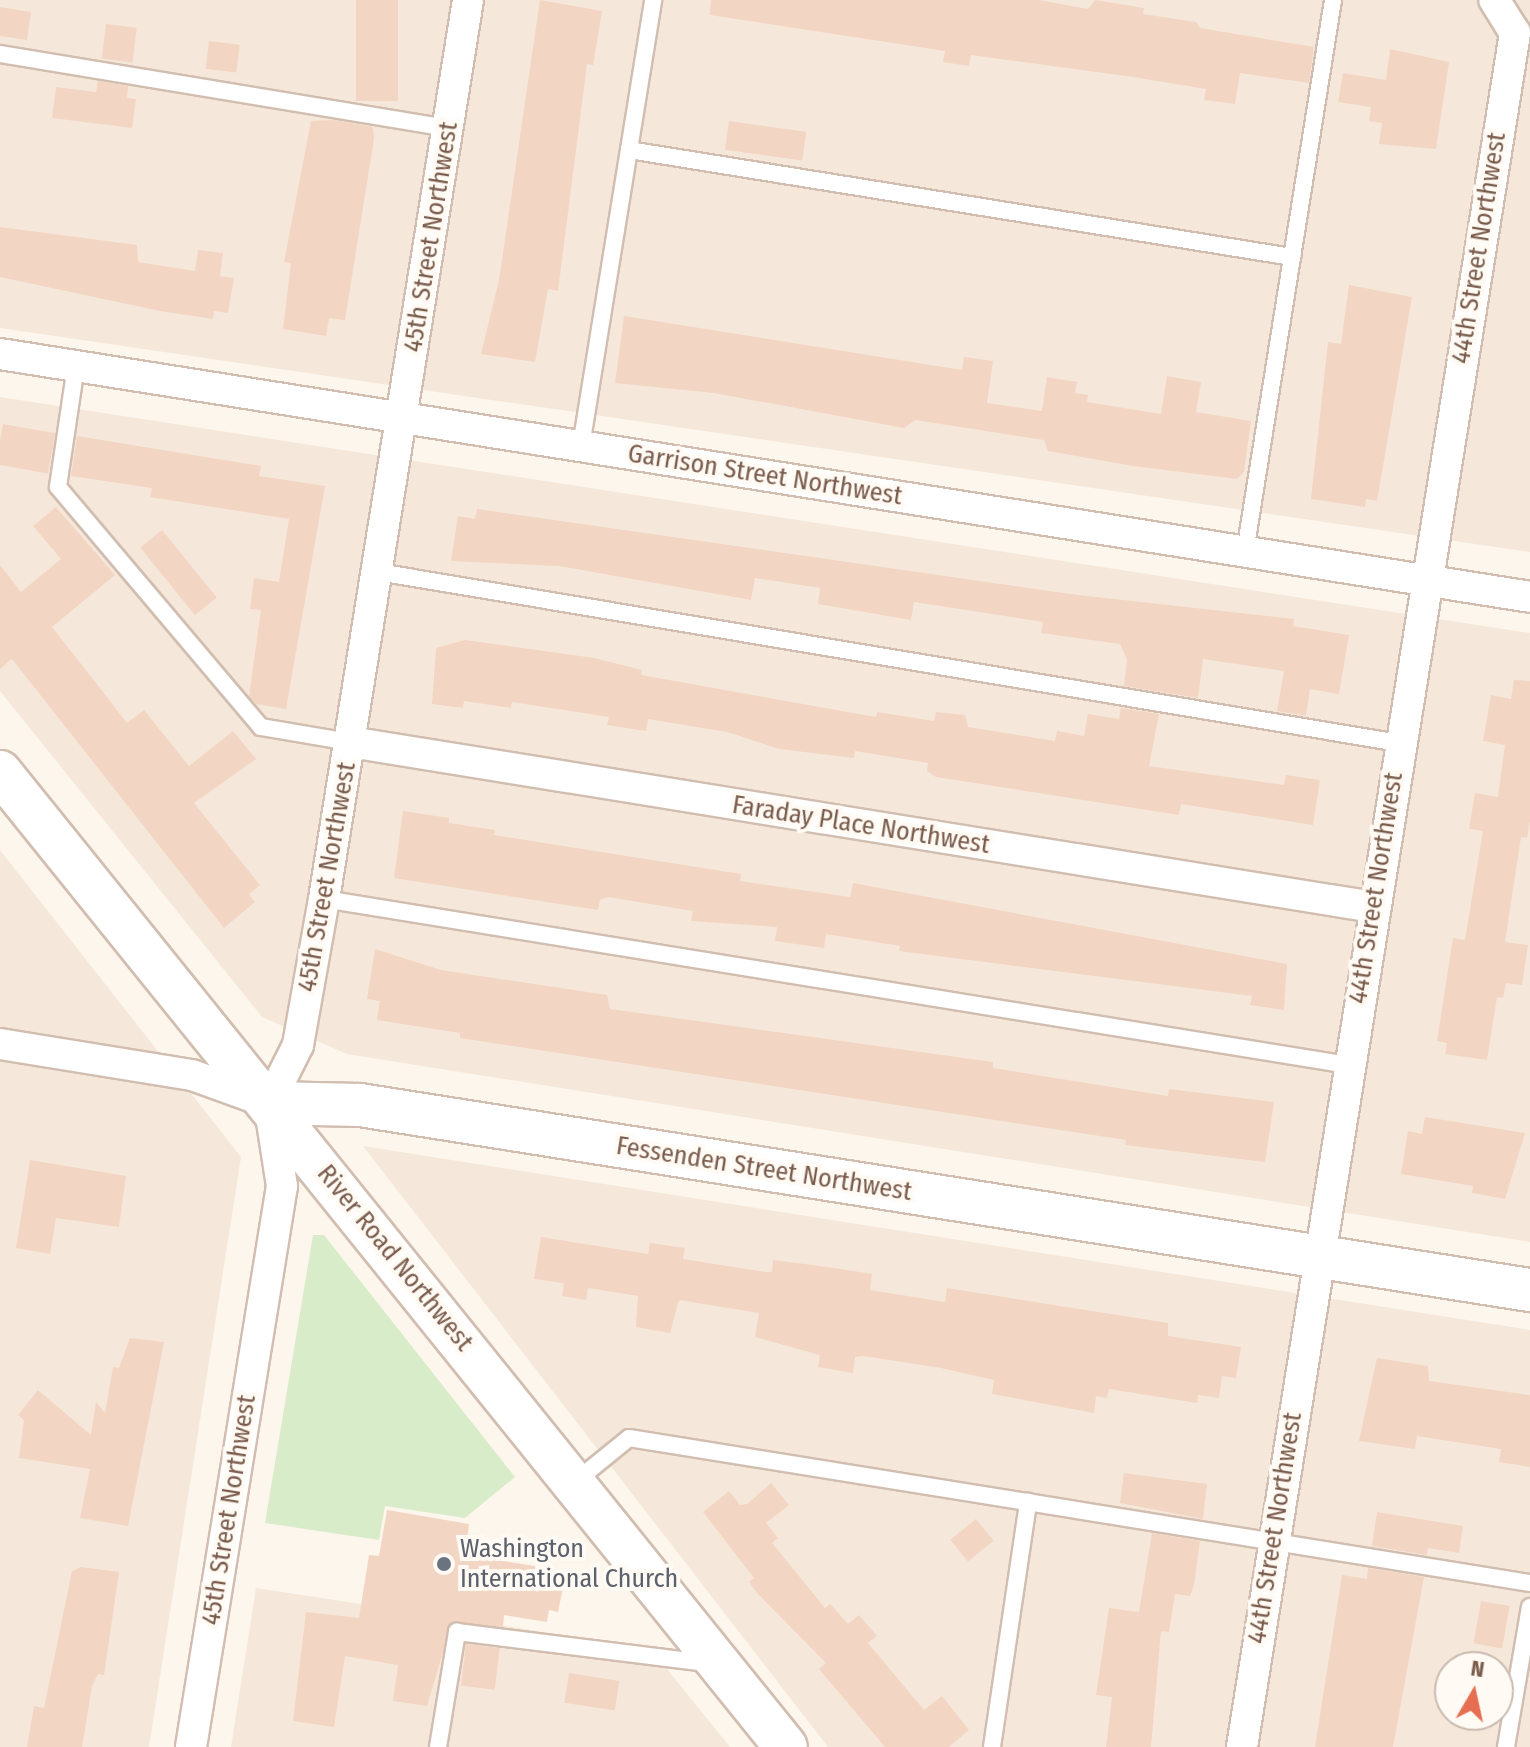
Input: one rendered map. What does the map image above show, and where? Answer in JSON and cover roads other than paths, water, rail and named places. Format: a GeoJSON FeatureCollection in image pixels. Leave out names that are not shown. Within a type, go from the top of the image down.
{"type":"FeatureCollection","features":[{"type":"Feature","properties":{"kind":"street","name":"45th Street Northwest"},"geometry":{"type":"LineString","coordinates":[[191,1747],[282,1186],[269,1103],[298,1045],[378,572],[468,0]]}},
{"type":"Feature","properties":{"kind":"street","name":"44th Street Northwest"},"geometry":{"type":"LineString","coordinates":[[1242,1747],[1317,1256],[1515,30],[1494,0]]}},
{"type":"Feature","properties":{"kind":"street","name":"Garrison Street Northwest"},"geometry":{"type":"LineString","coordinates":[[0,354],[1530,597]]}},
{"type":"Feature","properties":{"kind":"street","name":"Faraday Place Northwest"},"geometry":{"type":"LineString","coordinates":[[350,742],[1373,907]]}},
{"type":"Feature","properties":{"kind":"street","name":"River Road Northwest"},"geometry":{"type":"LineString","coordinates":[[0,772],[576,1481],[786,1747]]}},
{"type":"Feature","properties":{"kind":"street","name":"Fessenden Street Northwest"},"geometry":{"type":"LineString","coordinates":[[0,1044],[192,1075],[269,1103],[360,1105],[1530,1290]]}},
{"type":"Feature","properties":{"kind":"lane"},"geometry":{"type":"LineString","coordinates":[[581,446],[653,0]]}},
{"type":"Feature","properties":{"kind":"lane"},"geometry":{"type":"LineString","coordinates":[[1245,552],[1333,0]]}},
{"type":"Feature","properties":{"kind":"lane"},"geometry":{"type":"LineString","coordinates":[[0,54],[448,128]]}},
{"type":"Feature","properties":{"kind":"lane"},"geometry":{"type":"LineString","coordinates":[[629,150],[1292,257]]}},
{"type":"Feature","properties":{"kind":"lane"},"geometry":{"type":"LineString","coordinates":[[76,366],[58,487],[261,727],[350,742]]}},
{"type":"Feature","properties":{"kind":"lane"},"geometry":{"type":"LineString","coordinates":[[378,572],[1399,743]]}},
{"type":"Feature","properties":{"kind":"lane"},"geometry":{"type":"LineString","coordinates":[[324,899],[1348,1065]]}},
{"type":"Feature","properties":{"kind":"lane"},"geometry":{"type":"LineString","coordinates":[[576,1481],[629,1438],[1274,1539],[1530,1583]]}},
{"type":"Feature","properties":{"kind":"lane"},"geometry":{"type":"LineString","coordinates":[[992,1747],[1028,1502]]}},
{"type":"Feature","properties":{"kind":"lane"},"geometry":{"type":"LineString","coordinates":[[1506,1747],[1530,1607]]}},
{"type":"Feature","properties":{"kind":"lane"},"geometry":{"type":"LineString","coordinates":[[438,1747],[457,1632],[720,1665]]}},
{"type":"Feature","properties":{"kind":"place","name":"Washington International Church"},"geometry":{"type":"Point","coordinates":[444,1564]}}]}
